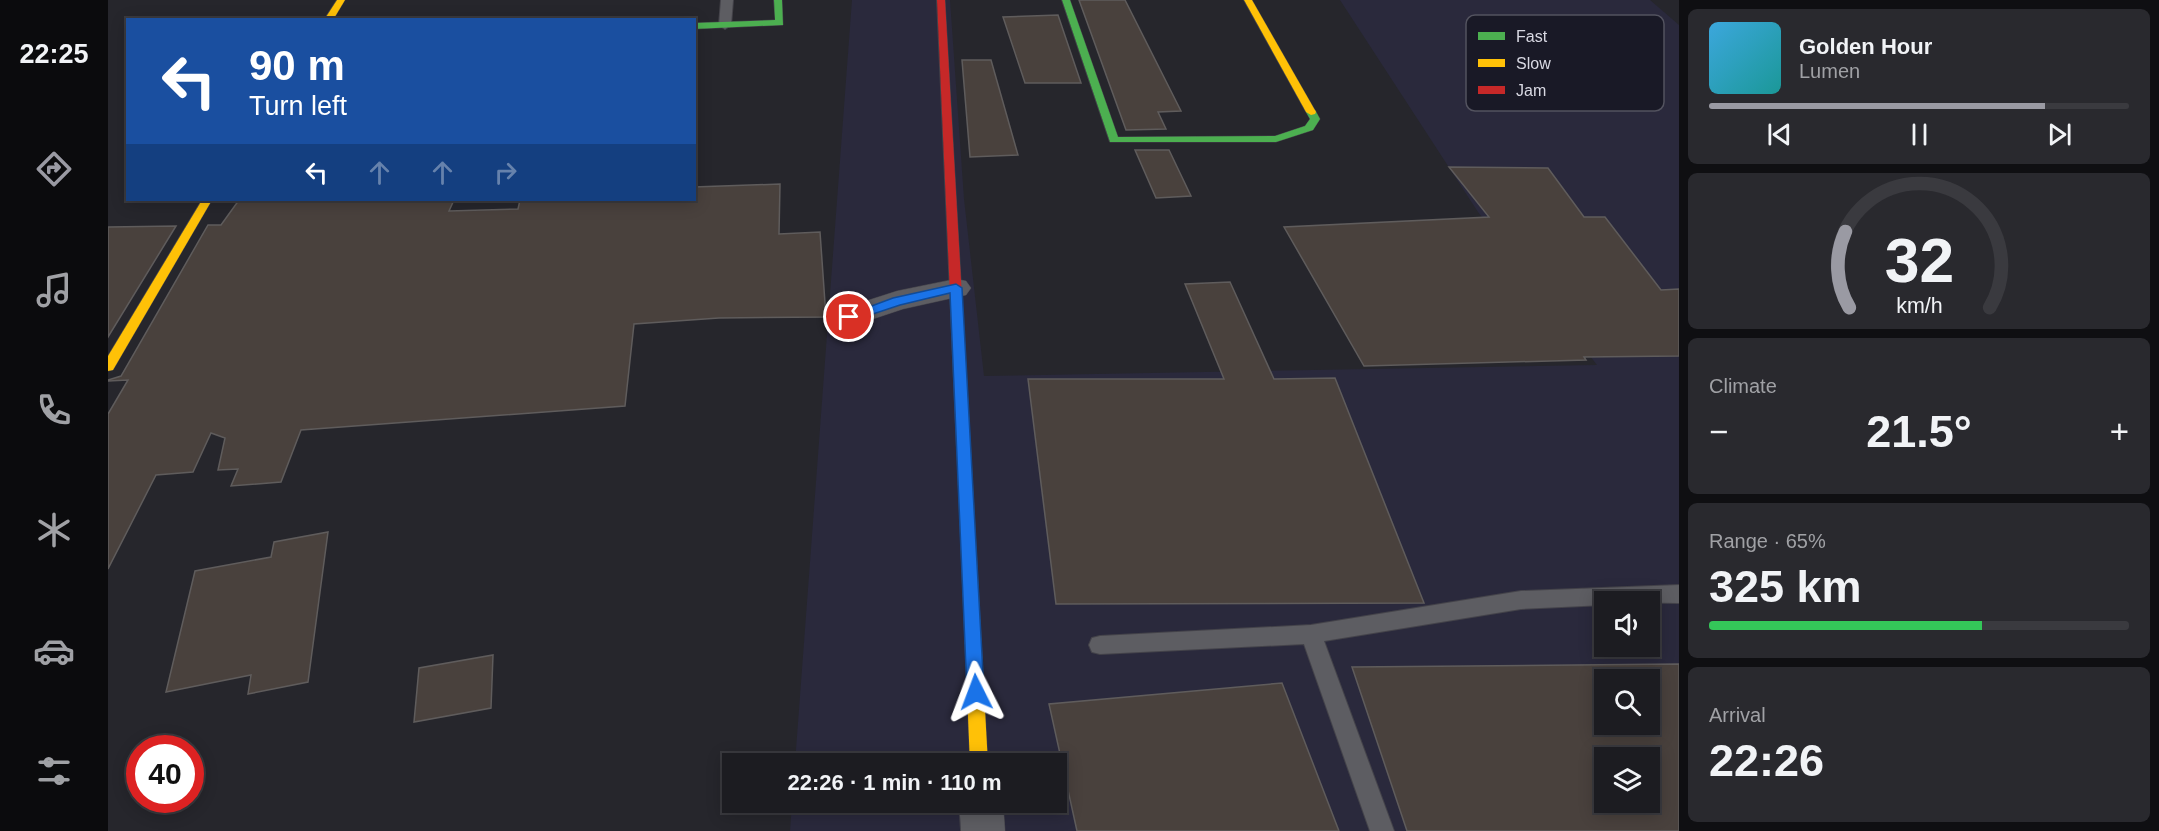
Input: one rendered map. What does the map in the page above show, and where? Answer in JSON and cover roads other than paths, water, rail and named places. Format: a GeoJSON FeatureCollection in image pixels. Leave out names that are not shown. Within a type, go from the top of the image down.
{"type":"FeatureCollection","features":[{"type":"Feature","properties":{"kind":"street"},"geometry":{"type":"LineString","coordinates":[[329,18],[341,0]]}},
{"type":"Feature","properties":{"kind":"street"},"geometry":{"type":"LineString","coordinates":[[696,26],[780,23],[778,0]]}},
{"type":"Feature","properties":{"kind":"street"},"geometry":{"type":"LineString","coordinates":[[941,0],[978,753]]}},
{"type":"Feature","properties":{"kind":"street"},"geometry":{"type":"LineString","coordinates":[[1066,0],[1114,140],[1276,139],[1310,128],[1315,119],[1248,0]]}},
{"type":"Feature","properties":{"kind":"street"},"geometry":{"type":"LineString","coordinates":[[108,367],[206,201]]}},
{"type":"Feature","properties":{"kind":"street"},"geometry":{"type":"LineString","coordinates":[[849,317],[897,301],[956,288]]}},
{"type":"Feature","properties":{"kind":"street"},"geometry":{"type":"LineString","coordinates":[[982,813],[983,831]]}},
{"type":"Feature","properties":{"kind":"lane"},"geometry":{"type":"LineString","coordinates":[[725,25],[727,0]]}},
{"type":"Feature","properties":{"kind":"lane"},"geometry":{"type":"LineString","coordinates":[[1100,645],[1311,634],[1521,600],[1679,594]]}},
{"type":"Feature","properties":{"kind":"lane"},"geometry":{"type":"LineString","coordinates":[[1311,634],[1382,831]]}}]}
